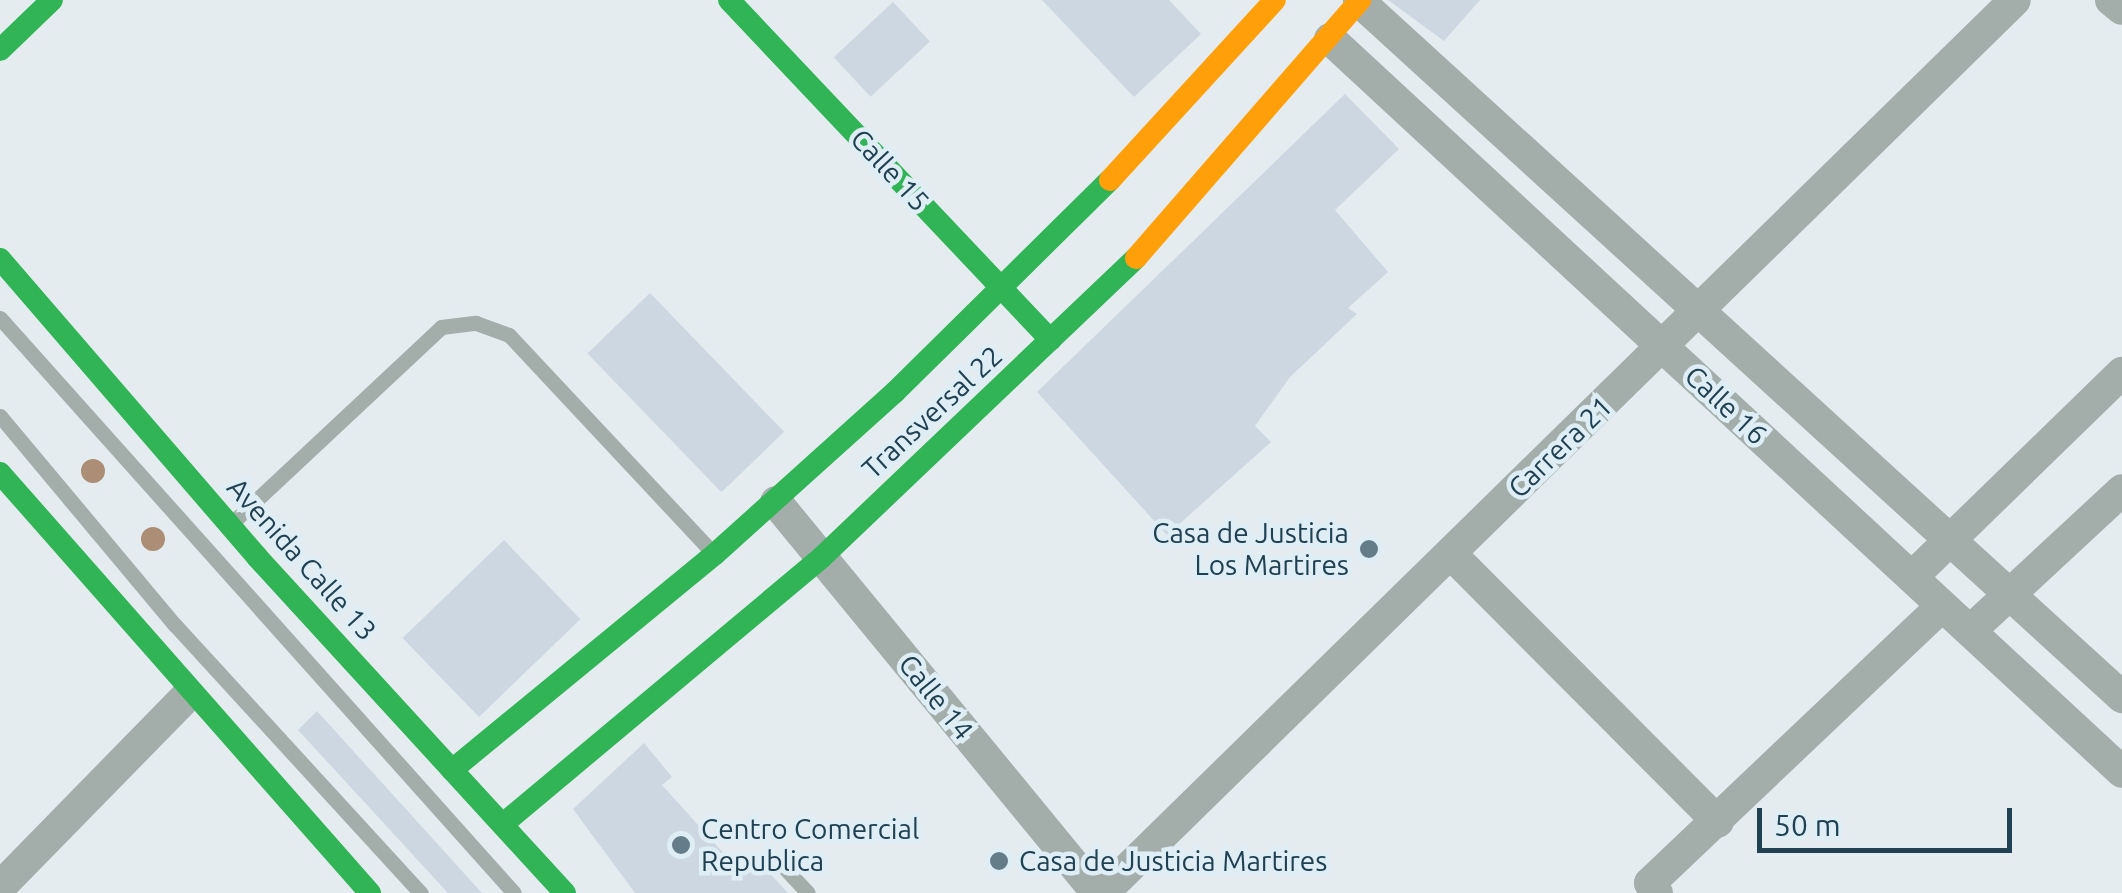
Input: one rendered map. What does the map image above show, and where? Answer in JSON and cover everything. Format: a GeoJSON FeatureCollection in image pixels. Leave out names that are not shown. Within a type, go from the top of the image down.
{"type":"FeatureCollection","features":[{"type":"Feature","properties":{"kind":"street"},"geometry":{"type":"LineString","coordinates":[[0,50],[52,0]]}},
{"type":"Feature","properties":{"kind":"street","name":"Calle 15"},"geometry":{"type":"LineString","coordinates":[[729,0],[1050,340]]}},
{"type":"Feature","properties":{"kind":"street","name":"Transversal 22"},"geometry":{"type":"LineString","coordinates":[[452,770],[776,502],[1002,290],[1195,96],[1274,0]]}},
{"type":"Feature","properties":{"kind":"street","name":"Transversal 22"},"geometry":{"type":"LineString","coordinates":[[503,824],[821,558],[1155,239],[1330,39],[1359,0]]}},
{"type":"Feature","properties":{"kind":"street","name":"Calle 16"},"geometry":{"type":"LineString","coordinates":[[1359,0],[2122,696]]}},
{"type":"Feature","properties":{"kind":"street","name":"Carrera 21"},"geometry":{"type":"LineString","coordinates":[[1100,893],[2015,0]]}},
{"type":"Feature","properties":{"kind":"street"},"geometry":{"type":"LineString","coordinates":[[2111,0],[2122,10]]}},
{"type":"Feature","properties":{"kind":"street","name":"Calle 16"},"geometry":{"type":"LineString","coordinates":[[1330,39],[2122,772]]}},
{"type":"Feature","properties":{"kind":"street","name":"Avenida Calle 13"},"geometry":{"type":"LineString","coordinates":[[0,259],[230,524],[565,893]]}},
{"type":"Feature","properties":{"kind":"street"},"geometry":{"type":"LineString","coordinates":[[1912,578],[2122,373]]}},
{"type":"Feature","properties":{"kind":"street"},"geometry":{"type":"LineString","coordinates":[[0,473],[188,695],[370,893]]}},
{"type":"Feature","properties":{"kind":"street"},"geometry":{"type":"LineString","coordinates":[[1970,631],[2122,490]]}},
{"type":"Feature","properties":{"kind":"street","name":"Calle 14"},"geometry":{"type":"LineString","coordinates":[[776,502],[1100,893]]}},
{"type":"Feature","properties":{"kind":"street"},"geometry":{"type":"LineString","coordinates":[[1451,554],[1718,822]]}},
{"type":"Feature","properties":{"kind":"street"},"geometry":{"type":"LineString","coordinates":[[1654,888],[1942,606]]}},
{"type":"Feature","properties":{"kind":"street"},"geometry":{"type":"LineString","coordinates":[[0,888],[188,695]]}},
{"type":"Feature","properties":{"kind":"lane"},"geometry":{"type":"LineString","coordinates":[[0,318],[514,893]]}},
{"type":"Feature","properties":{"kind":"lane"},"geometry":{"type":"LineString","coordinates":[[230,524],[442,327],[476,322],[510,335],[715,554]]}},
{"type":"Feature","properties":{"kind":"lane"},"geometry":{"type":"LineString","coordinates":[[0,416],[175,625],[421,893]]}},
{"type":"Feature","properties":{"kind":"lane"},"geometry":{"type":"LineString","coordinates":[[779,862],[808,893]]}},
{"type":"Feature","properties":{"kind":"building"},"geometry":{"type":"Polygon","coordinates":[[[1042,0],[1169,0],[1201,34],[1134,97],[1042,0]]]}},
{"type":"Feature","properties":{"kind":"building"},"geometry":{"type":"Polygon","coordinates":[[[1388,0],[1480,0],[1444,41],[1388,0]]]}},
{"type":"Feature","properties":{"kind":"building"},"geometry":{"type":"Polygon","coordinates":[[[893,2],[930,41],[871,97],[834,57],[893,2]]]}},
{"type":"Feature","properties":{"kind":"building"},"geometry":{"type":"Polygon","coordinates":[[[1345,94],[1399,149],[1335,210],[1388,272],[1348,308],[1357,314],[1290,377],[1255,426],[1271,442],[1167,535],[1037,392],[1345,94]]]}},
{"type":"Feature","properties":{"kind":"building"},"geometry":{"type":"Polygon","coordinates":[[[650,293],[784,432],[721,492],[587,353],[650,293]]]}},
{"type":"Feature","properties":{"kind":"building"},"geometry":{"type":"Polygon","coordinates":[[[504,540],[580,619],[479,717],[403,638],[504,540]]]}},
{"type":"Feature","properties":{"kind":"building"},"geometry":{"type":"Polygon","coordinates":[[[317,711],[482,893],[448,893],[298,730],[317,711]]]}},
{"type":"Feature","properties":{"kind":"building"},"geometry":{"type":"Polygon","coordinates":[[[644,743],[672,777],[662,785],[737,868],[753,855],[788,893],[635,893],[573,809],[644,743]]]}},
{"type":"Feature","properties":{"kind":"traffic: fast"},"geometry":{"type":"LineString","coordinates":[[0,50],[52,0]]}},
{"type":"Feature","properties":{"kind":"traffic: fast"},"geometry":{"type":"LineString","coordinates":[[729,0],[1050,340]]}},
{"type":"Feature","properties":{"kind":"traffic: fast"},"geometry":{"type":"LineString","coordinates":[[452,770],[715,554],[895,392],[1110,180]]}},
{"type":"Feature","properties":{"kind":"traffic: fast"},"geometry":{"type":"LineString","coordinates":[[503,824],[821,558],[1136,258]]}},
{"type":"Feature","properties":{"kind":"traffic: fast"},"geometry":{"type":"LineString","coordinates":[[0,259],[257,557],[565,893]]}},
{"type":"Feature","properties":{"kind":"traffic: fast"},"geometry":{"type":"LineString","coordinates":[[0,473],[370,893]]}},
{"type":"Feature","properties":{"kind":"traffic: slow"},"geometry":{"type":"LineString","coordinates":[[1110,180],[1275,0]]}},
{"type":"Feature","properties":{"kind":"traffic: slow"},"geometry":{"type":"LineString","coordinates":[[1136,258],[1360,0]]}},
{"type":"Feature","properties":{"kind":"place","name":"Casa de Justicia Los Martires"},"geometry":{"type":"Point","coordinates":[1369,549]}},
{"type":"Feature","properties":{"kind":"place","name":"Centro Comercial Republica"},"geometry":{"type":"Point","coordinates":[681,845]}},
{"type":"Feature","properties":{"kind":"place","name":"Casa de Justicia Martires"},"geometry":{"type":"Point","coordinates":[999,861]}}]}
